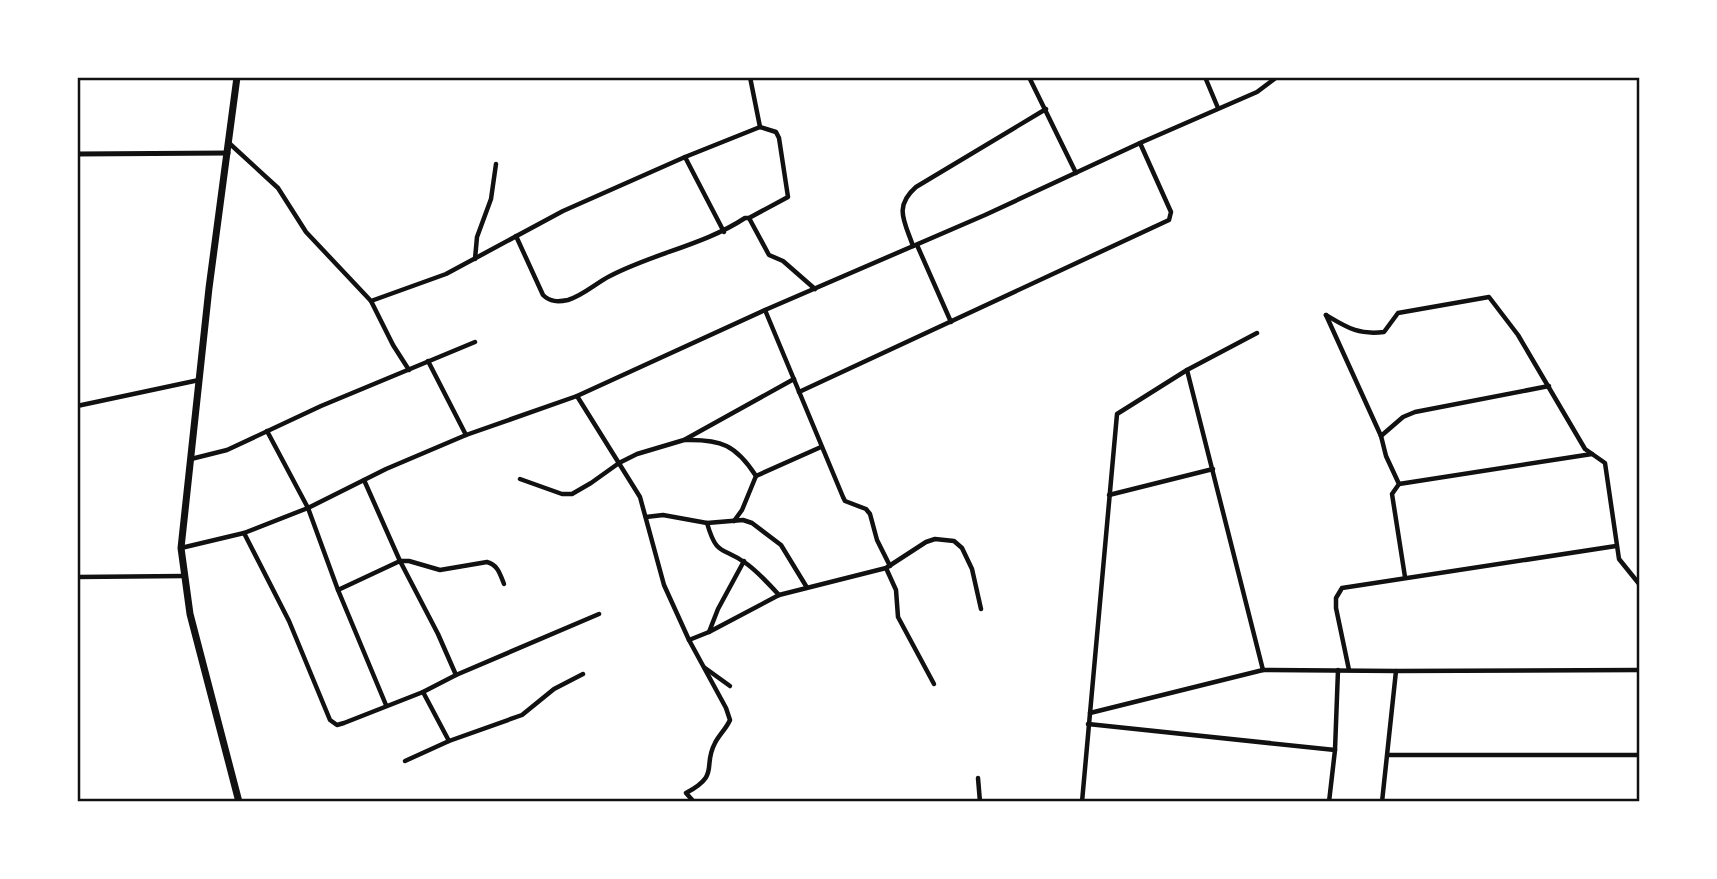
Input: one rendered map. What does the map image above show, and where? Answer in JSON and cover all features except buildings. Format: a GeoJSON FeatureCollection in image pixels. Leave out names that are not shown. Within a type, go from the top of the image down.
{"type":"FeatureCollection","features":[{"type":"Feature","properties":{"kind":"main road"},"geometry":{"type":"LineString","coordinates":[[237,77],[209,288],[181,548],[199,649],[239,802]]}},
{"type":"Feature","properties":{"kind":"street"},"geometry":{"type":"LineString","coordinates":[[750,77],[760,127]]}},
{"type":"Feature","properties":{"kind":"street"},"geometry":{"type":"LineString","coordinates":[[1030,77],[1076,173]]}},
{"type":"Feature","properties":{"kind":"street"},"geometry":{"type":"LineString","coordinates":[[1205,77],[1219,109]]}},
{"type":"Feature","properties":{"kind":"street"},"geometry":{"type":"LineString","coordinates":[[181,548],[244,533],[308,508],[466,435],[577,396],[1257,92],[1277,77]]}},
{"type":"Feature","properties":{"kind":"street"},"geometry":{"type":"LineString","coordinates":[[951,322],[902,214],[906,196],[916,187],[1046,109]]}},
{"type":"Feature","properties":{"kind":"street"},"geometry":{"type":"LineString","coordinates":[[372,301],[446,274],[516,236],[563,211],[685,157],[760,127],[770,129],[779,138],[788,195],[786,199],[745,218],[724,232],[609,276],[584,293],[559,301],[551,301],[543,295],[516,236]]}},
{"type":"Feature","properties":{"kind":"street"},"geometry":{"type":"LineString","coordinates":[[229,142],[278,188],[306,232],[372,301],[393,345],[409,370]]}},
{"type":"Feature","properties":{"kind":"street"},"geometry":{"type":"LineString","coordinates":[[799,393],[1169,220],[1171,212],[1140,143]]}},
{"type":"Feature","properties":{"kind":"street"},"geometry":{"type":"LineString","coordinates":[[77,154],[228,153]]}},
{"type":"Feature","properties":{"kind":"street"},"geometry":{"type":"LineString","coordinates":[[685,157],[724,232]]}},
{"type":"Feature","properties":{"kind":"street"},"geometry":{"type":"LineString","coordinates":[[474,259],[477,237],[491,199],[496,164]]}},
{"type":"Feature","properties":{"kind":"street"},"geometry":{"type":"LineString","coordinates":[[749,218],[769,255],[783,261],[814,289]]}},
{"type":"Feature","properties":{"kind":"street"},"geometry":{"type":"LineString","coordinates":[[1399,484],[1386,456],[1381,436],[1326,315],[1352,330],[1366,334],[1384,332],[1398,313],[1489,298],[1518,335],[1585,449],[1605,463],[1619,559],[1640,585]]}},
{"type":"Feature","properties":{"kind":"street"},"geometry":{"type":"LineString","coordinates":[[765,310],[845,501],[866,509],[870,514],[896,590],[898,617],[934,684]]}},
{"type":"Feature","properties":{"kind":"street"},"geometry":{"type":"LineString","coordinates":[[1082,802],[1117,414],[1187,370],[1257,333]]}},
{"type":"Feature","properties":{"kind":"street"},"geometry":{"type":"LineString","coordinates":[[190,459],[227,450],[475,342]]}},
{"type":"Feature","properties":{"kind":"street"},"geometry":{"type":"LineString","coordinates":[[428,361],[466,435]]}},
{"type":"Feature","properties":{"kind":"street"},"geometry":{"type":"LineString","coordinates":[[1187,370],[1263,670]]}},
{"type":"Feature","properties":{"kind":"street"},"geometry":{"type":"LineString","coordinates":[[520,479],[553,491],[572,494],[619,463],[637,454],[684,440],[794,379]]}},
{"type":"Feature","properties":{"kind":"street"},"geometry":{"type":"LineString","coordinates":[[77,406],[199,380]]}},
{"type":"Feature","properties":{"kind":"street"},"geometry":{"type":"LineString","coordinates":[[1381,436],[1403,417],[1415,412],[1549,387]]}},
{"type":"Feature","properties":{"kind":"street"},"geometry":{"type":"LineString","coordinates":[[577,396],[639,497],[664,585],[730,720],[715,743],[704,781],[686,793],[694,802]]}},
{"type":"Feature","properties":{"kind":"street"},"geometry":{"type":"LineString","coordinates":[[267,431],[308,508],[338,590],[386,705]]}},
{"type":"Feature","properties":{"kind":"street"},"geometry":{"type":"LineString","coordinates":[[684,440],[711,439],[739,452],[756,476]]}},
{"type":"Feature","properties":{"kind":"street"},"geometry":{"type":"LineString","coordinates":[[734,521],[746,503],[756,476],[821,447]]}},
{"type":"Feature","properties":{"kind":"street"},"geometry":{"type":"LineString","coordinates":[[1405,577],[1392,494],[1399,484],[1593,454]]}},
{"type":"Feature","properties":{"kind":"street"},"geometry":{"type":"LineString","coordinates":[[1109,495],[1213,469]]}},
{"type":"Feature","properties":{"kind":"street"},"geometry":{"type":"LineString","coordinates":[[364,480],[400,561],[449,655],[456,675]]}},
{"type":"Feature","properties":{"kind":"street"},"geometry":{"type":"LineString","coordinates":[[646,517],[671,515],[707,523],[752,523],[778,541],[806,586]]}},
{"type":"Feature","properties":{"kind":"street"},"geometry":{"type":"LineString","coordinates":[[707,523],[717,548],[744,561],[779,595]]}},
{"type":"Feature","properties":{"kind":"street"},"geometry":{"type":"LineString","coordinates":[[244,533],[289,621],[330,720],[337,725],[423,692],[456,675],[599,614]]}},
{"type":"Feature","properties":{"kind":"street"},"geometry":{"type":"LineString","coordinates":[[689,639],[709,632],[779,595],[888,567],[926,542],[945,539],[954,541],[968,558],[981,609]]}},
{"type":"Feature","properties":{"kind":"street"},"geometry":{"type":"LineString","coordinates":[[1349,670],[1336,598],[1342,588],[1616,547]]}},
{"type":"Feature","properties":{"kind":"street"},"geometry":{"type":"LineString","coordinates":[[338,590],[400,561],[440,569],[487,562],[498,569],[504,584]]}},
{"type":"Feature","properties":{"kind":"street"},"geometry":{"type":"LineString","coordinates":[[709,632],[744,561]]}},
{"type":"Feature","properties":{"kind":"street"},"geometry":{"type":"LineString","coordinates":[[77,576],[184,576]]}},
{"type":"Feature","properties":{"kind":"street"},"geometry":{"type":"LineString","coordinates":[[704,668],[730,686]]}},
{"type":"Feature","properties":{"kind":"street"},"geometry":{"type":"LineString","coordinates":[[1090,713],[1263,670],[1640,670]]}},
{"type":"Feature","properties":{"kind":"street"},"geometry":{"type":"LineString","coordinates":[[1329,802],[1335,750],[1338,670]]}},
{"type":"Feature","properties":{"kind":"street"},"geometry":{"type":"LineString","coordinates":[[1382,802],[1396,671]]}},
{"type":"Feature","properties":{"kind":"street"},"geometry":{"type":"LineString","coordinates":[[405,761],[449,741],[522,715],[554,689],[583,674]]}},
{"type":"Feature","properties":{"kind":"street"},"geometry":{"type":"LineString","coordinates":[[423,692],[449,741]]}},
{"type":"Feature","properties":{"kind":"street"},"geometry":{"type":"LineString","coordinates":[[1088,724],[1335,750]]}},
{"type":"Feature","properties":{"kind":"street"},"geometry":{"type":"LineString","coordinates":[[1388,755],[1640,755]]}},
{"type":"Feature","properties":{"kind":"street"},"geometry":{"type":"LineString","coordinates":[[978,778],[980,802]]}}]}
